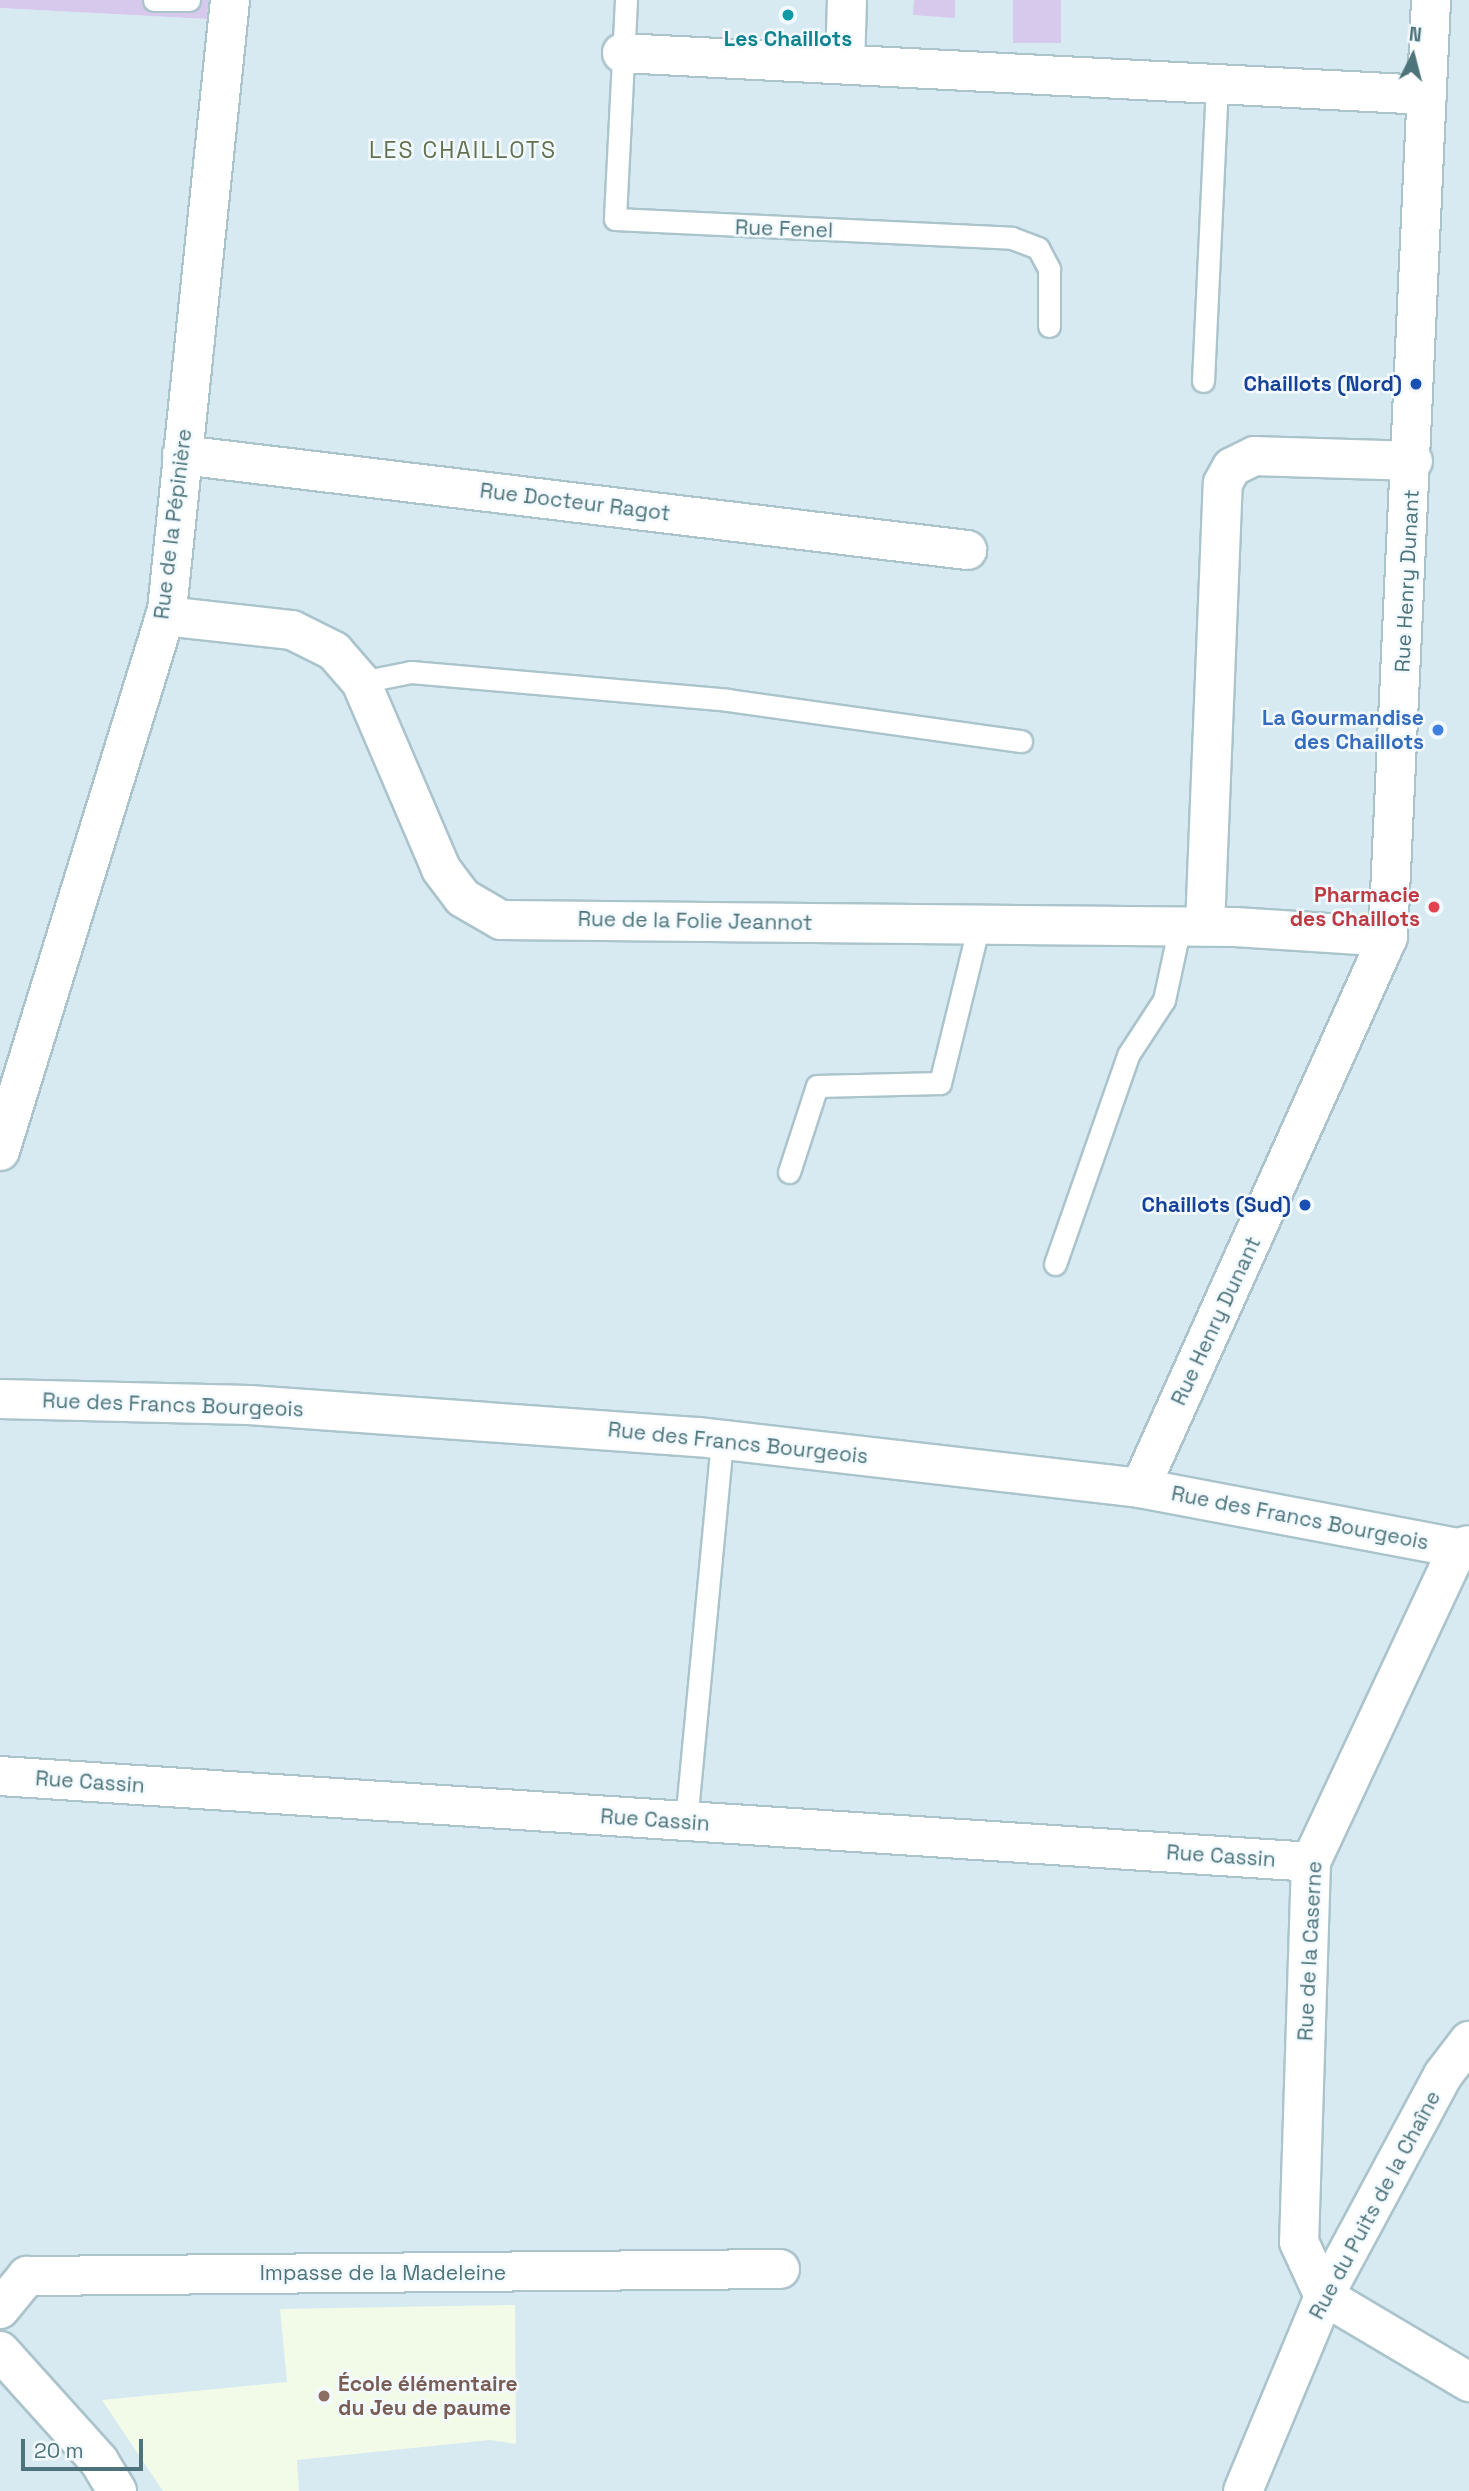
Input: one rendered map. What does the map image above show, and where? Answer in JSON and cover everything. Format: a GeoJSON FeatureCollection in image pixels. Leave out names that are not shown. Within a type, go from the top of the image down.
{"type":"FeatureCollection","features":[{"type":"Feature","properties":{"kind":"street","name":"Rue de la Pépinière"},"geometry":{"type":"LineString","coordinates":[[0,1151],[165,616],[230,0]]}},
{"type":"Feature","properties":{"kind":"street"},"geometry":{"type":"LineString","coordinates":[[845,64],[847,0]]}},
{"type":"Feature","properties":{"kind":"street","name":"Rue Henry Dunant"},"geometry":{"type":"LineString","coordinates":[[1140,1488],[1388,937],[1413,461],[1431,0]]}},
{"type":"Feature","properties":{"kind":"street"},"geometry":{"type":"LineString","coordinates":[[622,53],[1427,95]]}},
{"type":"Feature","properties":{"kind":"street","name":"Rue Docteur Ragot"},"geometry":{"type":"LineString","coordinates":[[182,455],[967,550]]}},
{"type":"Feature","properties":{"kind":"street"},"geometry":{"type":"LineString","coordinates":[[1192,926],[1223,483],[1232,467],[1255,456],[1413,461]]}},
{"type":"Feature","properties":{"kind":"street","name":"Rue de la Folie Jeannot"},"geometry":{"type":"LineString","coordinates":[[165,616],[292,630],[334,651],[361,682],[440,869],[463,898],[501,920],[1192,926],[1388,937]]}},
{"type":"Feature","properties":{"kind":"street","name":"Rue des Francs Bourgeois"},"geometry":{"type":"LineString","coordinates":[[0,1399],[249,1405],[722,1439],[1140,1488],[1464,1546]]}},
{"type":"Feature","properties":{"kind":"street","name":"Rue de la Caserne"},"geometry":{"type":"LineString","coordinates":[[1324,2296],[1298,2242],[1311,1862],[1464,1546]]}},
{"type":"Feature","properties":{"kind":"street","name":"Rue Cassin"},"geometry":{"type":"LineString","coordinates":[[0,1776],[1311,1862]]}},
{"type":"Feature","properties":{"kind":"street","name":"Rue du Puits de la Chaîne"},"geometry":{"type":"LineString","coordinates":[[1243,2491],[1324,2296],[1443,2075],[1469,2041]]}},
{"type":"Feature","properties":{"kind":"street","name":"Impasse de la Madeleine"},"geometry":{"type":"LineString","coordinates":[[0,2309],[27,2276],[780,2269]]}},
{"type":"Feature","properties":{"kind":"street"},"geometry":{"type":"LineString","coordinates":[[1324,2296],[1469,2382]]}},
{"type":"Feature","properties":{"kind":"street"},"geometry":{"type":"LineString","coordinates":[[0,2351],[99,2461],[117,2491]]}},
{"type":"Feature","properties":{"kind":"lane"},"geometry":{"type":"LineString","coordinates":[[155,0],[189,0]]}},
{"type":"Feature","properties":{"kind":"lane","name":"Rue Fenel"},"geometry":{"type":"LineString","coordinates":[[626,0],[615,219],[1012,238],[1038,248],[1049,269],[1049,326]]}},
{"type":"Feature","properties":{"kind":"lane"},"geometry":{"type":"LineString","coordinates":[[1203,381],[1217,85]]}},
{"type":"Feature","properties":{"kind":"lane"},"geometry":{"type":"LineString","coordinates":[[361,682],[411,672],[687,696],[1021,741]]}},
{"type":"Feature","properties":{"kind":"lane"},"geometry":{"type":"LineString","coordinates":[[789,1172],[817,1086],[940,1083],[979,924]]}},
{"type":"Feature","properties":{"kind":"lane"},"geometry":{"type":"LineString","coordinates":[[1055,1264],[1128,1055],[1164,1000],[1192,926]]}},
{"type":"Feature","properties":{"kind":"lane"},"geometry":{"type":"LineString","coordinates":[[686,1822],[722,1439]]}},
{"type":"Feature","properties":{"kind":"shaded area"},"geometry":{"type":"Polygon","coordinates":[[[0,0],[209,0],[207,19],[0,8],[0,0]]]}},
{"type":"Feature","properties":{"kind":"shaded area"},"geometry":{"type":"Polygon","coordinates":[[[209,0],[1469,0],[1469,2491],[0,2491],[0,8],[207,19],[209,0]]]}},
{"type":"Feature","properties":{"kind":"shaded area"},"geometry":{"type":"Polygon","coordinates":[[[914,0],[955,0],[955,18],[913,15],[914,0]]]}},
{"type":"Feature","properties":{"kind":"shaded area"},"geometry":{"type":"Polygon","coordinates":[[[1013,0],[1061,0],[1061,43],[1013,43],[1013,0]]]}},
{"type":"Feature","properties":{"kind":"shaded area","name":"École élémentaire du Jeu de paume"},"geometry":{"type":"Polygon","coordinates":[[[515,2305],[516,2444],[490,2440],[297,2460],[299,2491],[163,2491],[102,2400],[287,2382],[280,2309],[515,2305]]]}},
{"type":"Feature","properties":{"kind":"place","name":"Les Chaillots"},"geometry":{"type":"Point","coordinates":[788,15]}},
{"type":"Feature","properties":{"kind":"place","name":"Chaillots (Nord)"},"geometry":{"type":"Point","coordinates":[1416,384]}},
{"type":"Feature","properties":{"kind":"place","name":"La Gourmandise des Chaillots"},"geometry":{"type":"Point","coordinates":[1438,730]}},
{"type":"Feature","properties":{"kind":"place","name":"Pharmacie des Chaillots"},"geometry":{"type":"Point","coordinates":[1434,907]}},
{"type":"Feature","properties":{"kind":"place","name":"Chaillots (Sud)"},"geometry":{"type":"Point","coordinates":[1305,1205]}},
{"type":"Feature","properties":{"kind":"place","name":"École élémentaire du Jeu de paume"},"geometry":{"type":"Point","coordinates":[324,2396]}},
{"type":"Feature","properties":{"kind":"district","name":"LES CHAILLOTS"},"geometry":{"type":"Point","coordinates":[463,150]}}]}
